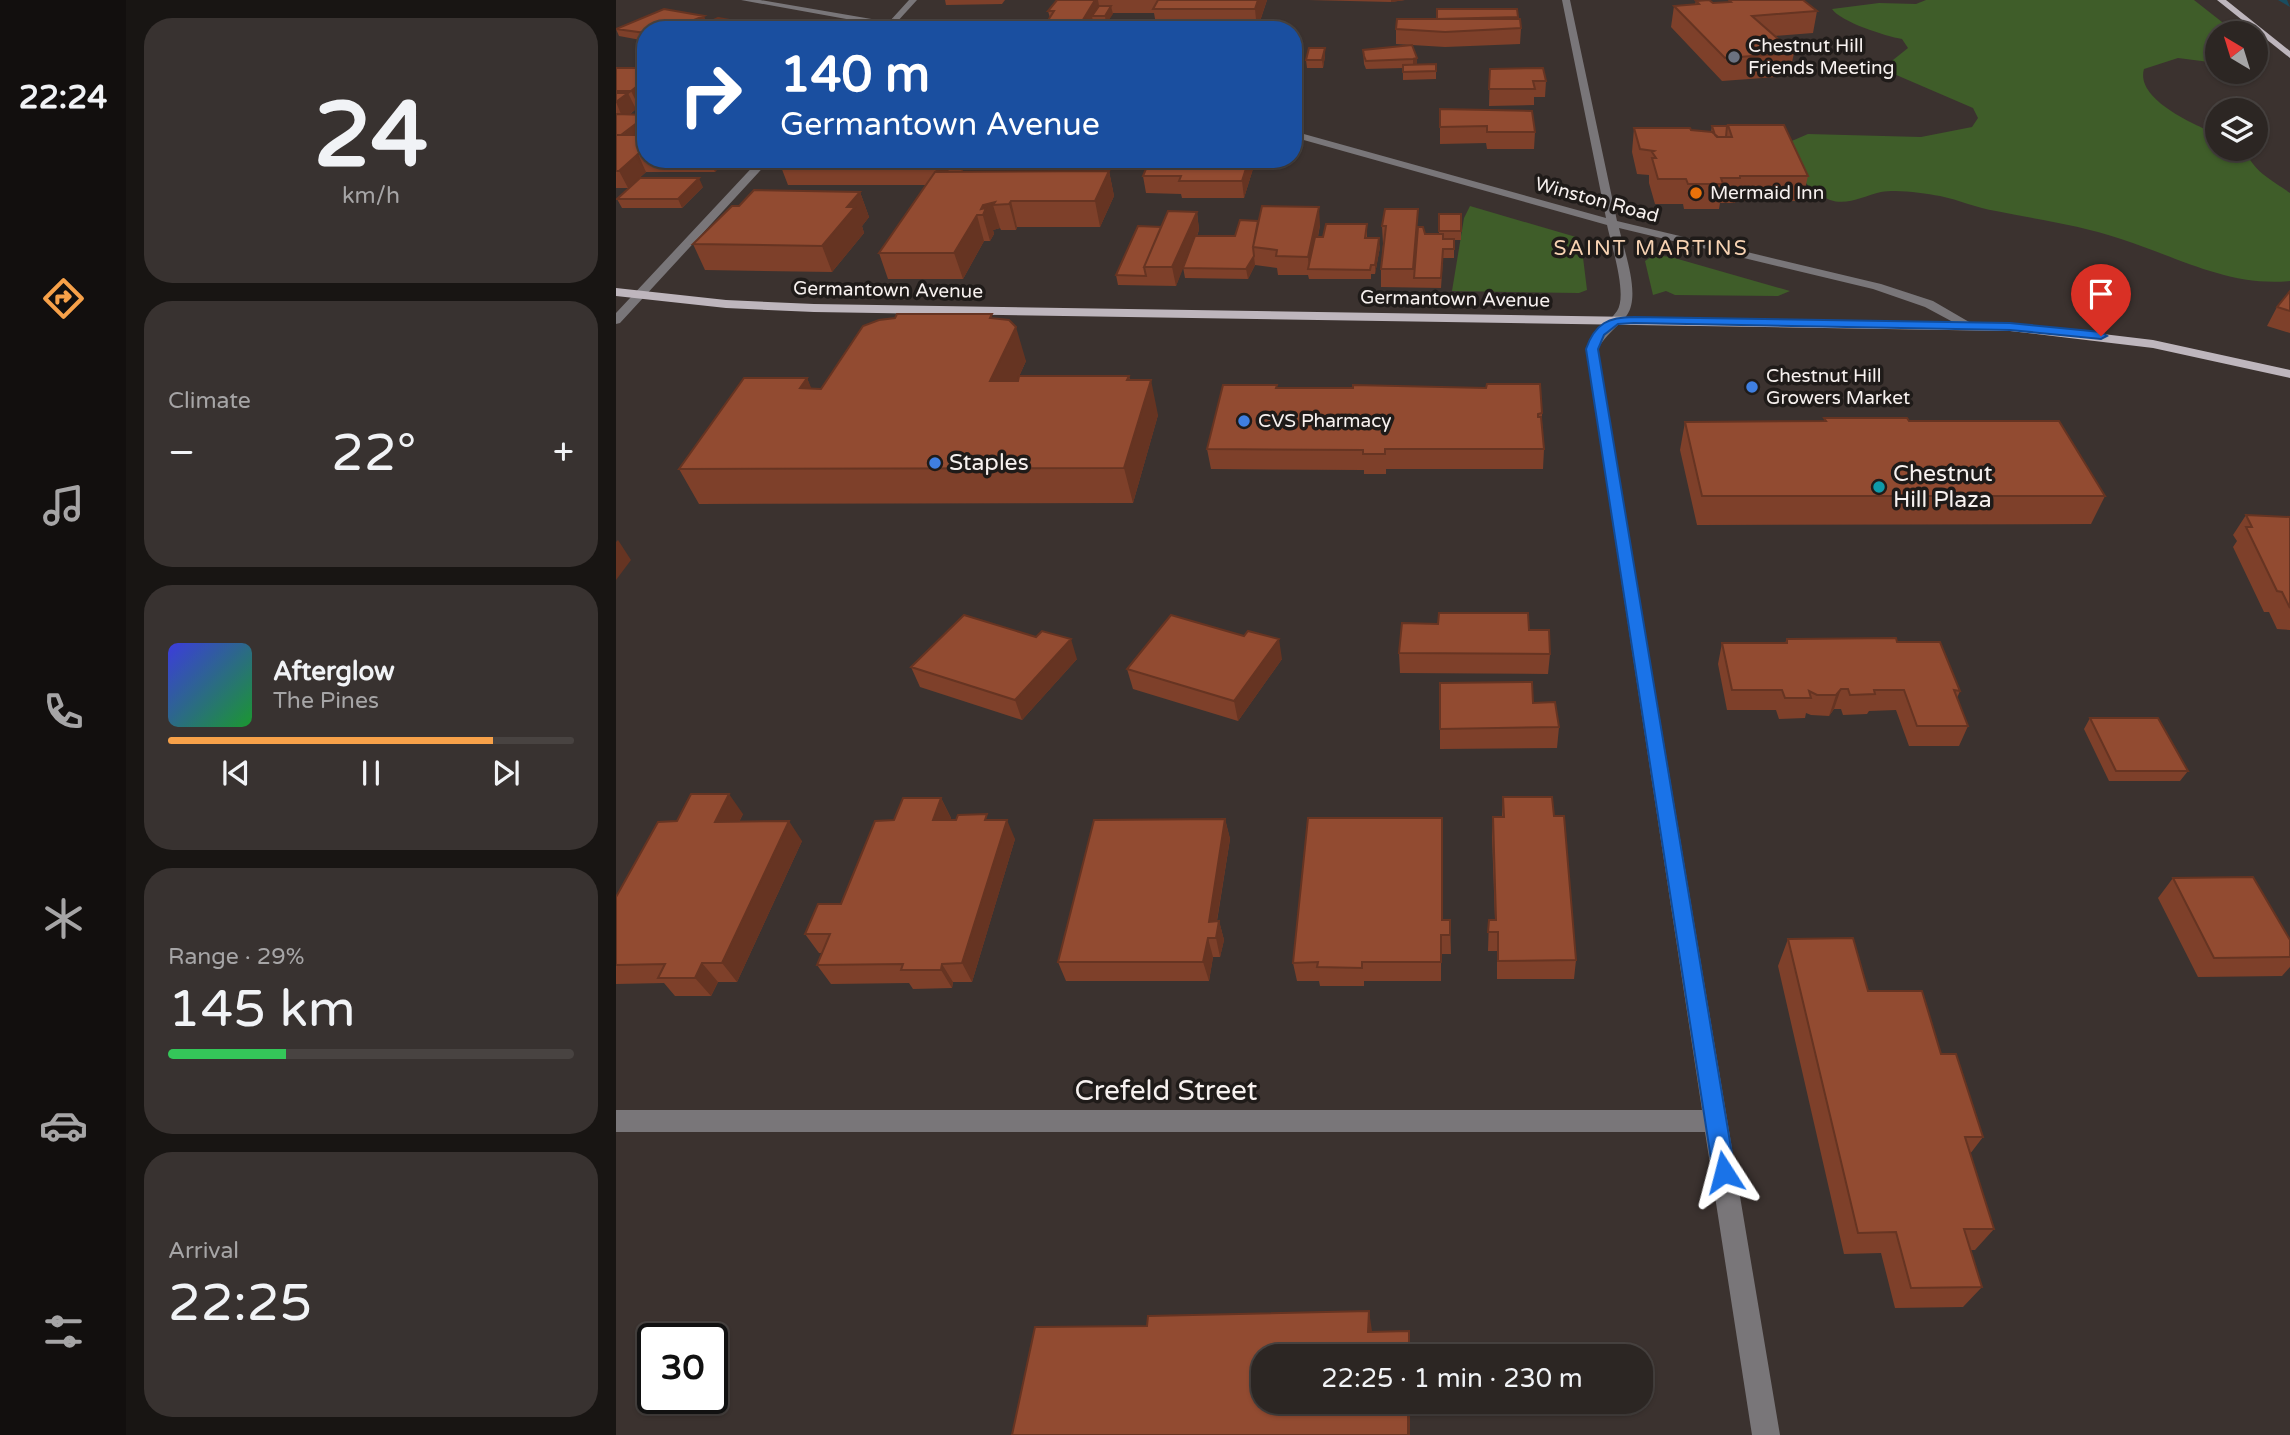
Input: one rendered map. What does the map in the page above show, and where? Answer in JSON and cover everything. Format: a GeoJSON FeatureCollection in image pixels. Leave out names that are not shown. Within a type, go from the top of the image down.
{"type":"FeatureCollection","features":[{"type":"Feature","properties":{"kind":"main road"},"geometry":{"type":"LineString","coordinates":[[2221,0],[2290,55]]}},
{"type":"Feature","properties":{"kind":"main road","name":"Germantown Avenue"},"geometry":{"type":"LineString","coordinates":[[616,292],[726,304],[825,309],[1970,326],[2054,330],[2127,340],[2290,374]]}},
{"type":"Feature","properties":{"kind":"street"},"geometry":{"type":"LineString","coordinates":[[745,0],[856,21]]}},
{"type":"Feature","properties":{"kind":"street"},"geometry":{"type":"LineString","coordinates":[[894,21],[913,0]]}},
{"type":"Feature","properties":{"kind":"street"},"geometry":{"type":"LineString","coordinates":[[1566,0],[1628,298],[1625,309],[1600,332],[1592,349],[1766,1435]]}},
{"type":"Feature","properties":{"kind":"street","name":"Winston Road"},"geometry":{"type":"LineString","coordinates":[[1302,137],[1613,223],[1877,286],[1908,295],[1970,326]]}},
{"type":"Feature","properties":{"kind":"street"},"geometry":{"type":"LineString","coordinates":[[616,320],[758,168]]}},
{"type":"Feature","properties":{"kind":"street","name":"Crefeld Street"},"geometry":{"type":"LineString","coordinates":[[616,1121],[1716,1121]]}},
{"type":"Feature","properties":{"kind":"green space"},"geometry":{"type":"Polygon","coordinates":[[[1926,0],[2194,0],[2221,21],[2205,21],[2205,61],[2178,58],[2144,69],[2144,80],[2157,100],[2205,129],[2205,161],[2251,161],[2290,193],[2290,281],[2246,280],[2224,275],[2106,234],[1989,210],[1940,196],[1888,191],[1836,202],[1813,190],[1802,177],[1787,143],[1808,134],[1921,137],[1972,127],[1978,118],[1973,108],[1894,74],[1888,64],[1908,48],[1902,39],[1875,32],[1844,19],[1832,9],[1879,3],[1916,4],[1926,0]]]}},
{"type":"Feature","properties":{"kind":"green space"},"geometry":{"type":"Polygon","coordinates":[[[1470,206],[1576,237],[1581,241],[1587,290],[1579,293],[1452,291],[1464,218],[1470,206]]]}},
{"type":"Feature","properties":{"kind":"green space"},"geometry":{"type":"Polygon","coordinates":[[[1654,255],[1671,257],[1790,291],[1778,296],[1675,295],[1666,291],[1653,295],[1645,261],[1654,255]]]}},
{"type":"Feature","properties":{"kind":"building"},"geometry":{"type":"Polygon","coordinates":[[[1057,0],[1095,0],[1082,21],[1048,21],[1054,11],[1048,11],[1057,0]]]}},
{"type":"Feature","properties":{"kind":"building"},"geometry":{"type":"Polygon","coordinates":[[[1158,0],[1258,0],[1255,9],[1153,9],[1158,0]]]}},
{"type":"Feature","properties":{"kind":"building"},"geometry":{"type":"Polygon","coordinates":[[[1709,0],[1713,3],[1731,2],[1729,0],[1803,0],[1817,11],[1752,16],[1794,53],[1725,58],[1674,6],[1699,4],[1696,1],[1709,0]]]}},
{"type":"Feature","properties":{"kind":"building"},"geometry":{"type":"Polygon","coordinates":[[[1099,6],[1111,6],[1105,16],[1092,16],[1099,6]]]}},
{"type":"Feature","properties":{"kind":"building"},"geometry":{"type":"Polygon","coordinates":[[[664,9],[704,16],[692,21],[637,21],[637,32],[616,29],[664,9]]]}},
{"type":"Feature","properties":{"kind":"building"},"geometry":{"type":"Polygon","coordinates":[[[1437,9],[1517,9],[1518,17],[1437,19],[1437,9]]]}},
{"type":"Feature","properties":{"kind":"building"},"geometry":{"type":"Polygon","coordinates":[[[718,18],[736,21],[711,21],[718,18]]]}},
{"type":"Feature","properties":{"kind":"building"},"geometry":{"type":"Polygon","coordinates":[[[1397,19],[1520,19],[1521,28],[1445,32],[1396,29],[1397,19]]]}},
{"type":"Feature","properties":{"kind":"building"},"geometry":{"type":"Polygon","coordinates":[[[1412,45],[1417,58],[1413,59],[1366,61],[1363,50],[1412,45]]]}},
{"type":"Feature","properties":{"kind":"building"},"geometry":{"type":"Polygon","coordinates":[[[1309,48],[1325,48],[1322,60],[1306,60],[1309,48]]]}},
{"type":"Feature","properties":{"kind":"building"},"geometry":{"type":"Polygon","coordinates":[[[1436,64],[1436,71],[1403,72],[1403,65],[1436,64]]]}},
{"type":"Feature","properties":{"kind":"building"},"geometry":{"type":"Polygon","coordinates":[[[616,68],[637,68],[637,86],[631,91],[616,91],[616,68]]]}},
{"type":"Feature","properties":{"kind":"building"},"geometry":{"type":"Polygon","coordinates":[[[1543,68],[1546,81],[1533,81],[1535,89],[1489,89],[1490,69],[1543,68]]]}},
{"type":"Feature","properties":{"kind":"building"},"geometry":{"type":"Polygon","coordinates":[[[616,93],[628,93],[616,102],[616,93]]]}},
{"type":"Feature","properties":{"kind":"building"},"geometry":{"type":"Polygon","coordinates":[[[1440,109],[1532,111],[1535,132],[1487,132],[1487,126],[1440,127],[1440,109]]]}},
{"type":"Feature","properties":{"kind":"building"},"geometry":{"type":"Polygon","coordinates":[[[616,114],[637,115],[637,123],[621,135],[616,135],[616,114]]]}},
{"type":"Feature","properties":{"kind":"building"},"geometry":{"type":"Polygon","coordinates":[[[1728,125],[1784,125],[1808,176],[1740,176],[1721,178],[1723,184],[1688,184],[1686,179],[1658,179],[1652,158],[1656,158],[1652,152],[1654,151],[1640,149],[1634,128],[1690,128],[1712,132],[1718,137],[1732,137],[1728,125]]]}},
{"type":"Feature","properties":{"kind":"building"},"geometry":{"type":"Polygon","coordinates":[[[1712,126],[1727,126],[1726,137],[1717,137],[1712,126]]]}},
{"type":"Feature","properties":{"kind":"building"},"geometry":{"type":"Polygon","coordinates":[[[616,135],[637,135],[637,155],[616,171],[616,135]]]}},
{"type":"Feature","properties":{"kind":"building"},"geometry":{"type":"Polygon","coordinates":[[[1146,168],[1246,168],[1242,181],[1179,181],[1181,176],[1143,176],[1146,168]]]}},
{"type":"Feature","properties":{"kind":"building"},"geometry":{"type":"Polygon","coordinates":[[[1109,171],[1095,201],[1011,201],[1009,204],[993,205],[995,202],[983,205],[981,209],[986,208],[983,215],[977,215],[954,253],[879,253],[935,172],[1109,171]]]}},
{"type":"Feature","properties":{"kind":"building"},"geometry":{"type":"Polygon","coordinates":[[[640,178],[699,178],[678,199],[617,199],[640,178]]]}},
{"type":"Feature","properties":{"kind":"building"},"geometry":{"type":"Polygon","coordinates":[[[754,190],[860,192],[847,207],[855,207],[822,246],[693,244],[732,206],[739,206],[754,190]]]}},
{"type":"Feature","properties":{"kind":"building"},"geometry":{"type":"Polygon","coordinates":[[[1262,206],[1319,207],[1308,257],[1276,256],[1277,250],[1253,247],[1262,206]]]}},
{"type":"Feature","properties":{"kind":"building"},"geometry":{"type":"Polygon","coordinates":[[[1385,209],[1418,209],[1413,269],[1381,269],[1386,226],[1382,226],[1385,209]]]}},
{"type":"Feature","properties":{"kind":"building"},"geometry":{"type":"Polygon","coordinates":[[[1168,211],[1197,212],[1172,267],[1144,267],[1168,211]]]}},
{"type":"Feature","properties":{"kind":"building"},"geometry":{"type":"Polygon","coordinates":[[[1439,214],[1461,214],[1461,231],[1439,231],[1439,214]]]}},
{"type":"Feature","properties":{"kind":"building"},"geometry":{"type":"Polygon","coordinates":[[[1240,220],[1258,221],[1254,256],[1246,269],[1183,268],[1195,236],[1235,236],[1240,220]]]}},
{"type":"Feature","properties":{"kind":"building"},"geometry":{"type":"Polygon","coordinates":[[[1326,224],[1367,224],[1365,238],[1379,238],[1375,265],[1371,265],[1370,270],[1308,269],[1315,237],[1323,237],[1326,224]]]}},
{"type":"Feature","properties":{"kind":"building"},"geometry":{"type":"Polygon","coordinates":[[[1138,226],[1161,227],[1144,267],[1146,276],[1116,275],[1138,226]]]}},
{"type":"Feature","properties":{"kind":"building"},"geometry":{"type":"Polygon","coordinates":[[[1418,227],[1423,227],[1425,234],[1443,234],[1443,239],[1454,239],[1454,249],[1443,249],[1441,278],[1414,278],[1418,227]]]}},
{"type":"Feature","properties":{"kind":"building"},"geometry":{"type":"Polygon","coordinates":[[[2290,291],[2290,311],[2277,307],[2290,291]]]}},
{"type":"Feature","properties":{"kind":"building","name":"Staples"},"geometry":{"type":"Polygon","coordinates":[[[897,314],[992,314],[990,318],[1009,320],[1016,327],[990,381],[1018,381],[1019,376],[1129,376],[1127,380],[1151,380],[1124,468],[679,469],[744,378],[807,378],[800,388],[821,389],[863,326],[895,318],[897,314]]]}},
{"type":"Feature","properties":{"kind":"building"},"geometry":{"type":"Polygon","coordinates":[[[1487,384],[1540,384],[1542,413],[1538,414],[1538,417],[1541,417],[1544,449],[1385,449],[1385,454],[1363,454],[1363,450],[1207,449],[1223,385],[1277,385],[1276,388],[1353,388],[1353,385],[1486,388],[1487,384]]]}},
{"type":"Feature","properties":{"kind":"building"},"geometry":{"type":"Polygon","coordinates":[[[1824,418],[2059,421],[2105,496],[1702,496],[1685,422],[1826,421],[1824,418]]]}},
{"type":"Feature","properties":{"kind":"building"},"geometry":{"type":"Polygon","coordinates":[[[2246,515],[2290,517],[2290,608],[2282,592],[2277,591],[2246,527],[2252,527],[2246,515]]]}},
{"type":"Feature","properties":{"kind":"building"},"geometry":{"type":"Polygon","coordinates":[[[1439,613],[1528,613],[1529,630],[1549,630],[1550,654],[1399,653],[1402,623],[1438,624],[1439,613]]]}},
{"type":"Feature","properties":{"kind":"building"},"geometry":{"type":"Polygon","coordinates":[[[964,615],[1036,637],[1042,631],[1071,639],[1015,700],[911,667],[964,615]]]}},
{"type":"Feature","properties":{"kind":"building"},"geometry":{"type":"Polygon","coordinates":[[[1171,615],[1244,636],[1248,631],[1279,639],[1234,701],[1127,669],[1171,615]]]}},
{"type":"Feature","properties":{"kind":"building"},"geometry":{"type":"Polygon","coordinates":[[[1896,638],[1897,642],[1940,642],[1960,691],[1954,690],[1968,726],[1917,726],[1904,690],[1874,690],[1875,694],[1850,695],[1848,689],[1841,689],[1836,695],[1817,695],[1809,691],[1811,698],[1785,698],[1782,690],[1732,690],[1722,643],[1787,643],[1787,639],[1896,638]]]}},
{"type":"Feature","properties":{"kind":"building"},"geometry":{"type":"Polygon","coordinates":[[[1532,682],[1533,703],[1555,702],[1559,727],[1440,729],[1440,683],[1532,682]]]}},
{"type":"Feature","properties":{"kind":"building"},"geometry":{"type":"Polygon","coordinates":[[[2090,718],[2158,718],[2188,771],[2116,771],[2090,718]]]}},
{"type":"Feature","properties":{"kind":"building"},"geometry":{"type":"Polygon","coordinates":[[[691,794],[729,794],[715,822],[789,821],[722,963],[702,963],[695,978],[658,978],[665,964],[616,965],[616,897],[658,822],[677,821],[691,794]]]}},
{"type":"Feature","properties":{"kind":"building"},"geometry":{"type":"Polygon","coordinates":[[[1503,797],[1552,797],[1554,816],[1564,816],[1576,960],[1498,961],[1498,932],[1488,932],[1489,920],[1496,920],[1493,817],[1504,817],[1503,797]]]}},
{"type":"Feature","properties":{"kind":"building"},"geometry":{"type":"Polygon","coordinates":[[[903,798],[941,798],[933,820],[956,820],[958,815],[987,814],[985,820],[1007,820],[962,963],[942,964],[941,970],[901,970],[903,964],[817,965],[830,934],[805,934],[818,904],[841,904],[875,821],[894,820],[903,798]]]}},
{"type":"Feature","properties":{"kind":"building"},"geometry":{"type":"Polygon","coordinates":[[[1308,818],[1442,818],[1442,920],[1450,920],[1450,935],[1441,935],[1441,962],[1362,962],[1362,968],[1317,967],[1318,962],[1293,963],[1308,818]]]}},
{"type":"Feature","properties":{"kind":"building"},"geometry":{"type":"Polygon","coordinates":[[[1225,819],[1209,922],[1219,921],[1216,938],[1208,938],[1203,962],[1058,962],[1094,820],[1225,819]]]}},
{"type":"Feature","properties":{"kind":"building"},"geometry":{"type":"Polygon","coordinates":[[[2253,877],[2290,940],[2290,957],[2214,958],[2173,878],[2253,877]]]}},
{"type":"Feature","properties":{"kind":"building"},"geometry":{"type":"Polygon","coordinates":[[[1853,938],[1868,991],[1922,991],[1941,1054],[1956,1054],[1983,1137],[1965,1137],[1994,1229],[1964,1229],[1982,1287],[1911,1288],[1896,1232],[1858,1233],[1788,939],[1853,938]]]}},
{"type":"Feature","properties":{"kind":"building"},"geometry":{"type":"Polygon","coordinates":[[[1369,1311],[1368,1332],[1409,1331],[1409,1344],[1251,1344],[1251,1414],[1408,1414],[1408,1435],[1012,1435],[1035,1327],[1147,1326],[1148,1316],[1369,1311]]]}},
{"type":"Feature","properties":{"kind":"waterway"},"geometry":{"type":"LineString","coordinates":[[2282,0],[2290,5]]}},
{"type":"Feature","properties":{"kind":"place","name":"Chestnut Hill Friends Meeting"},"geometry":{"type":"Point","coordinates":[1734,57]}},
{"type":"Feature","properties":{"kind":"place","name":"Mermaid Inn"},"geometry":{"type":"Point","coordinates":[1696,193]}},
{"type":"Feature","properties":{"kind":"place","name":"Chestnut Hill Growers Market"},"geometry":{"type":"Point","coordinates":[1752,387]}},
{"type":"Feature","properties":{"kind":"place","name":"CVS Pharmacy"},"geometry":{"type":"Point","coordinates":[1244,421]}},
{"type":"Feature","properties":{"kind":"place","name":"Staples"},"geometry":{"type":"Point","coordinates":[935,463]}},
{"type":"Feature","properties":{"kind":"place","name":"Chestnut Hill Plaza"},"geometry":{"type":"Point","coordinates":[1879,487]}},
{"type":"Feature","properties":{"kind":"district","name":"SAINT MARTINS"},"geometry":{"type":"Point","coordinates":[1651,248]}},
{"type":"Feature","properties":{"kind":"route"},"geometry":{"type":"LineString","coordinates":[[1724,1172],[1616,508],[1592,349],[1595,340],[1600,332],[1615,320],[2010,327],[2101,336]]}}]}
